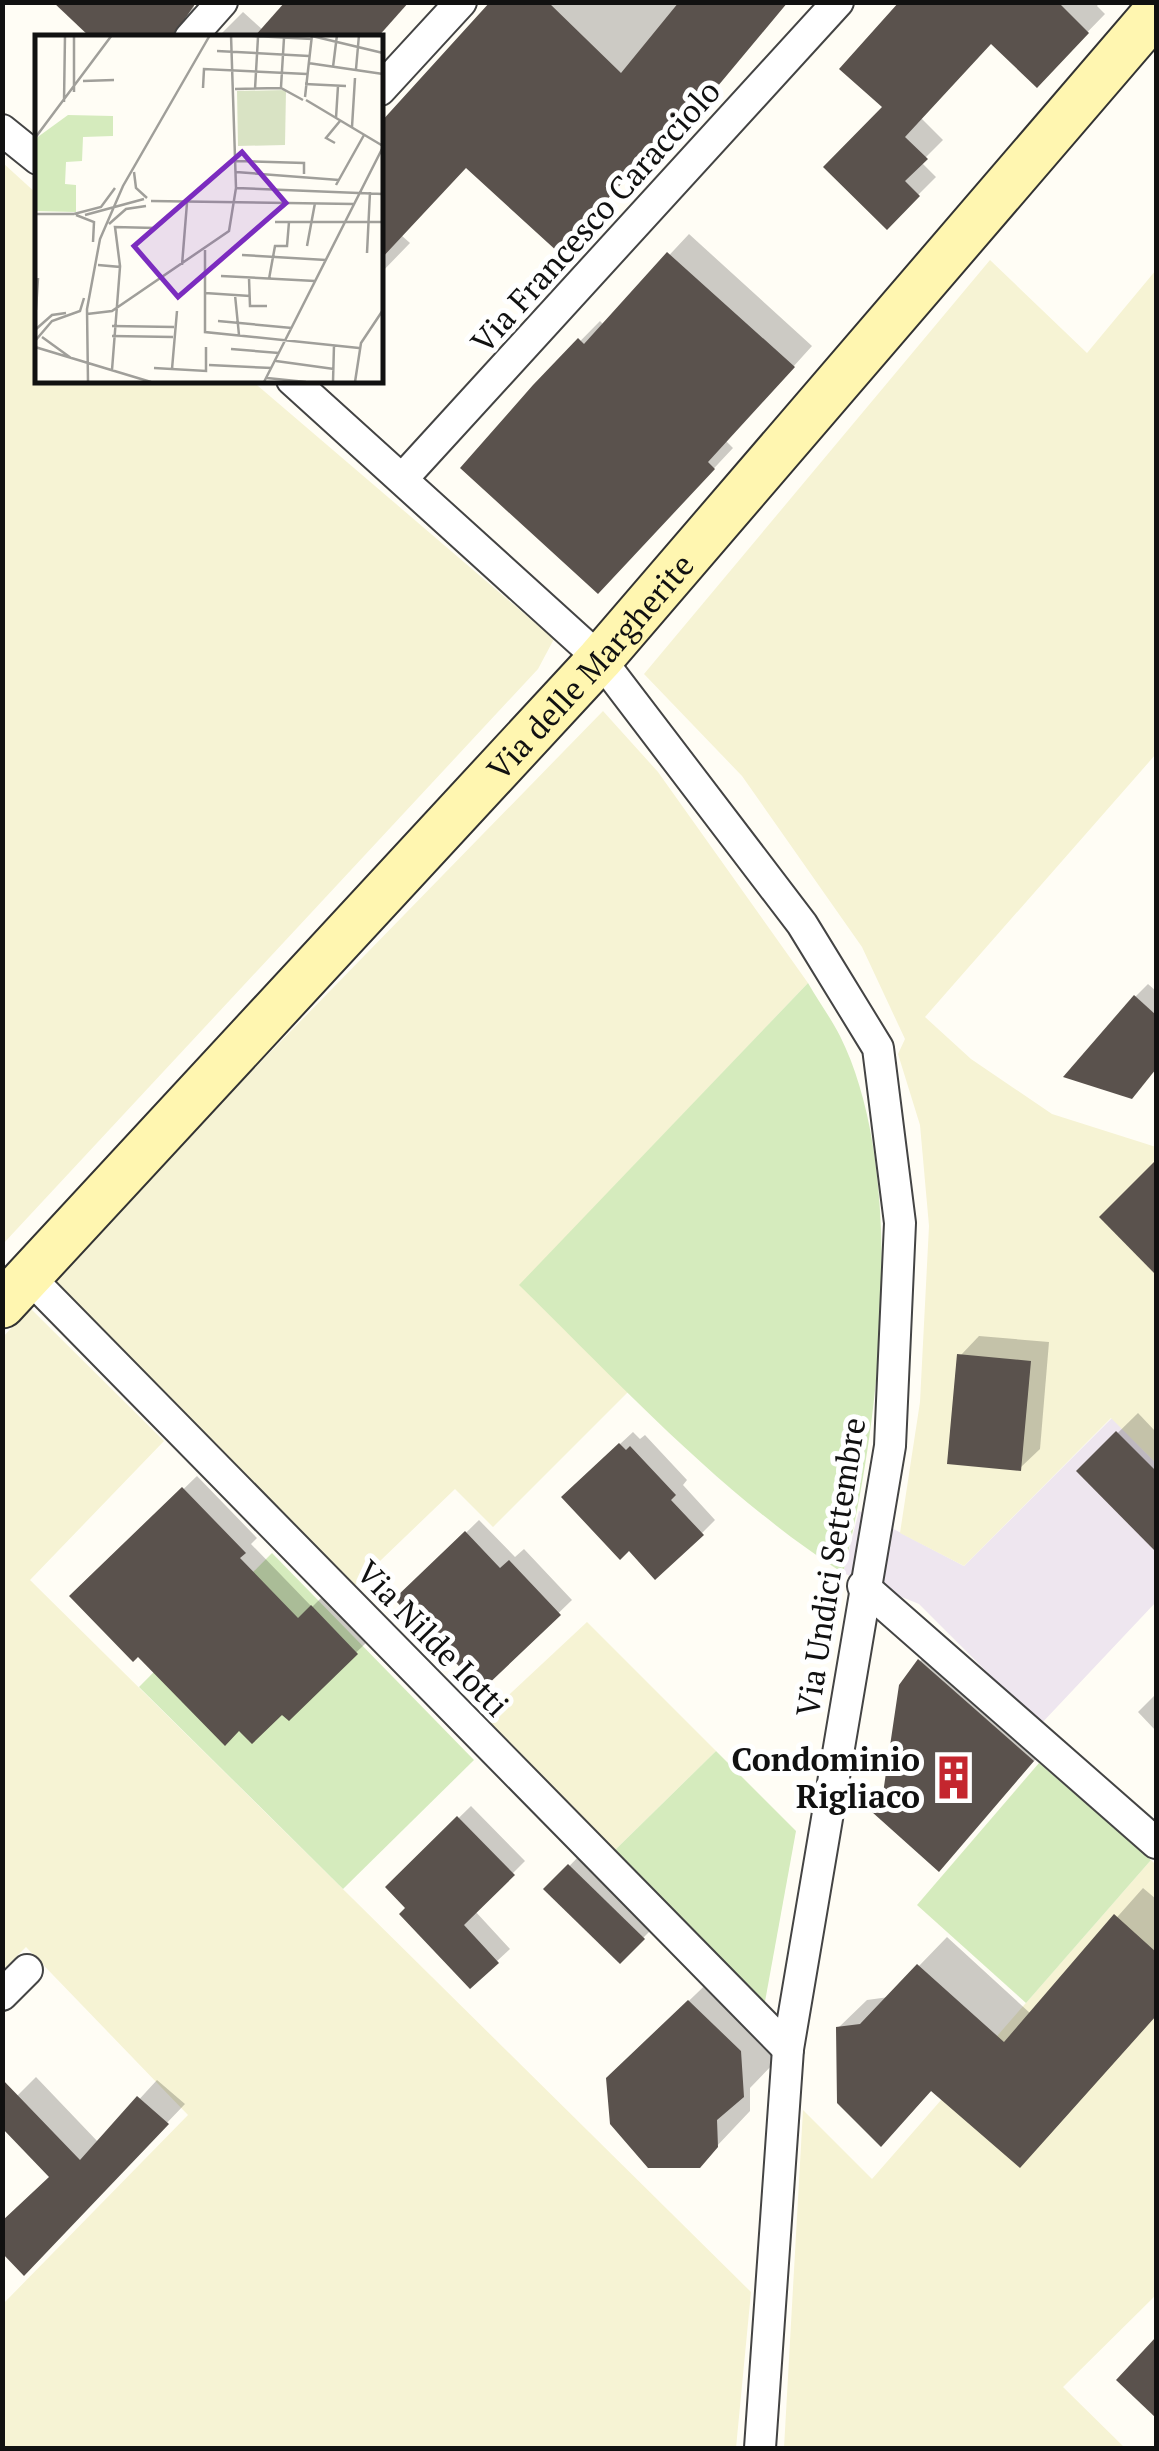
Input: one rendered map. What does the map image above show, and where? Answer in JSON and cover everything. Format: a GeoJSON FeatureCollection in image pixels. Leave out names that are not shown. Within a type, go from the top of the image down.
{"type":"FeatureCollection","features":[{"type":"Feature","properties":{"kind":"street"},"geometry":{"type":"LineString","coordinates":[[193,35],[222,2]]}},
{"type":"Feature","properties":{"kind":"street"},"geometry":{"type":"LineString","coordinates":[[382,88],[462,2]]}},
{"type":"Feature","properties":{"kind":"street","name":"Via Francesco Caracciolo"},"geometry":{"type":"LineString","coordinates":[[404,477],[838,2]]}},
{"type":"Feature","properties":{"kind":"street","name":"Via delle Margherite"},"geometry":{"type":"LineString","coordinates":[[16,1290],[600,660],[1156,12]]}},
{"type":"Feature","properties":{"kind":"street"},"geometry":{"type":"LineString","coordinates":[[2,130],[35,157]]}},
{"type":"Feature","properties":{"kind":"street","name":"Via Undici Settembre"},"geometry":{"type":"LineString","coordinates":[[294,382],[404,477],[600,660],[802,924],[878,1048],[900,1222],[890,1446],[863,1586],[788,2049],[760,2448]]}},
{"type":"Feature","properties":{"kind":"street","name":"Via Nilde Iotti"},"geometry":{"type":"LineString","coordinates":[[16,1290],[788,2049]]}},
{"type":"Feature","properties":{"kind":"street"},"geometry":{"type":"LineString","coordinates":[[863,1586],[1156,1842]]}},
{"type":"Feature","properties":{"kind":"street"},"geometry":{"type":"LineString","coordinates":[[2,1995],[28,1970]]}},
{"type":"Feature","properties":{"kind":"shaded area"},"geometry":{"type":"Polygon","coordinates":[[[3,163],[35,192],[35,382],[253,382],[554,639],[538,669],[3,1244],[3,163]]]}},
{"type":"Feature","properties":{"kind":"shaded area"},"geometry":{"type":"Polygon","coordinates":[[[990,260],[1087,353],[1156,270],[1156,754],[925,1017],[971,1059],[1052,1114],[1156,1147],[1156,1463],[1111,1418],[964,1566],[900,1533],[920,1402],[929,1226],[920,1125],[898,1054],[905,1039],[862,947],[742,776],[644,674],[990,260]]]}},
{"type":"Feature","properties":{"kind":"shaded area"},"geometry":{"type":"Polygon","coordinates":[[[603,711],[658,772],[808,983],[520,1285],[628,1392],[493,1527],[455,1489],[355,1585],[50,1278],[603,711]]]}},
{"type":"Feature","properties":{"kind":"shaded area"},"geometry":{"type":"Polygon","coordinates":[[[30,1308],[164,1441],[30,1580],[751,2292],[736,2448],[3,2448],[3,2304],[188,2115],[26,1947],[3,1970],[2,1338],[30,1308]]]}},
{"type":"Feature","properties":{"kind":"shaded area"},"geometry":{"type":"Polygon","coordinates":[[[1112,1418],[1156,1463],[1156,1602],[1040,1725],[919,1604],[843,1573],[859,1511],[964,1566],[1112,1418]]]}},
{"type":"Feature","properties":{"kind":"shaded area"},"geometry":{"type":"Polygon","coordinates":[[[587,1622],[716,1751],[613,1852],[483,1719],[587,1622]]]}},
{"type":"Feature","properties":{"kind":"shaded area"},"geometry":{"type":"Polygon","coordinates":[[[1151,1860],[1156,1865],[1156,2295],[1063,2387],[1125,2448],[784,2448],[803,2110],[872,2179],[1151,1860]]]}},
{"type":"Feature","properties":{"kind":"green space"},"geometry":{"type":"Polygon","coordinates":[[[808,983],[840,1036],[861,1093],[875,1158],[881,1228],[877,1376],[868,1447],[843,1573],[756,1510],[715,1474],[519,1285],[808,983]]]}},
{"type":"Feature","properties":{"kind":"green space"},"geometry":{"type":"Polygon","coordinates":[[[272,1553],[474,1760],[343,1889],[139,1687],[272,1553]]]}},
{"type":"Feature","properties":{"kind":"green space"},"geometry":{"type":"Polygon","coordinates":[[[716,1751],[796,1831],[764,2007],[613,1852],[716,1751]]]}},
{"type":"Feature","properties":{"kind":"green space"},"geometry":{"type":"Polygon","coordinates":[[[1039,1763],[1151,1860],[1026,2003],[917,1905],[1039,1763]]]}},
{"type":"Feature","properties":{"kind":"building"},"geometry":{"type":"Polygon","coordinates":[[[53,2],[195,4],[174,35],[88,35],[53,2]]]}},
{"type":"Feature","properties":{"kind":"building"},"geometry":{"type":"Polygon","coordinates":[[[285,2],[409,2],[380,35],[256,35],[285,2]]]}},
{"type":"Feature","properties":{"kind":"building"},"geometry":{"type":"Polygon","coordinates":[[[490,2],[548,2],[621,73],[679,2],[788,2],[672,141],[665,135],[559,253],[466,168],[382,258],[382,121],[490,2]]]}},
{"type":"Feature","properties":{"kind":"building"},"geometry":{"type":"Polygon","coordinates":[[[899,2],[1058,2],[1089,33],[1037,88],[991,44],[905,137],[928,159],[905,181],[920,196],[887,230],[823,167],[882,107],[839,69],[899,2]]]}},
{"type":"Feature","properties":{"kind":"building"},"geometry":{"type":"Polygon","coordinates":[[[667,252],[795,367],[708,462],[715,469],[598,594],[460,468],[578,338],[584,344],[667,252]]]}},
{"type":"Feature","properties":{"kind":"building"},"geometry":{"type":"Polygon","coordinates":[[[1134,995],[1156,1015],[1156,1069],[1132,1099],[1063,1077],[1134,995]]]}},
{"type":"Feature","properties":{"kind":"building"},"geometry":{"type":"Polygon","coordinates":[[[1156,1160],[1156,1275],[1099,1217],[1156,1160]]]}},
{"type":"Feature","properties":{"kind":"building"},"geometry":{"type":"Polygon","coordinates":[[[957,1354],[1031,1361],[1021,1471],[947,1464],[957,1354]]]}},
{"type":"Feature","properties":{"kind":"building"},"geometry":{"type":"Polygon","coordinates":[[[1116,1431],[1156,1471],[1156,1552],[1076,1471],[1116,1431]]]}},
{"type":"Feature","properties":{"kind":"building"},"geometry":{"type":"Polygon","coordinates":[[[619,1443],[626,1450],[630,1446],[676,1495],[671,1500],[704,1535],[655,1580],[629,1551],[620,1560],[561,1497],[619,1443]]]}},
{"type":"Feature","properties":{"kind":"building"},"geometry":{"type":"Polygon","coordinates":[[[182,1487],[246,1553],[240,1558],[298,1618],[311,1605],[358,1654],[289,1721],[282,1715],[252,1744],[239,1731],[225,1746],[138,1657],[133,1662],[69,1596],[182,1487]]]}},
{"type":"Feature","properties":{"kind":"building"},"geometry":{"type":"Polygon","coordinates":[[[465,1531],[500,1568],[509,1560],[561,1615],[482,1690],[394,1599],[465,1531]]]}},
{"type":"Feature","properties":{"kind":"building","name":"Condominio Rigliaco"},"geometry":{"type":"Polygon","coordinates":[[[918,1659],[1034,1761],[939,1872],[872,1812],[882,1800],[899,1685],[918,1659]]]}},
{"type":"Feature","properties":{"kind":"building"},"geometry":{"type":"Polygon","coordinates":[[[457,1816],[515,1875],[464,1925],[499,1963],[470,1989],[399,1914],[405,1908],[385,1887],[457,1816]]]}},
{"type":"Feature","properties":{"kind":"building"},"geometry":{"type":"Polygon","coordinates":[[[568,1864],[645,1939],[620,1964],[543,1889],[568,1864]]]}},
{"type":"Feature","properties":{"kind":"building"},"geometry":{"type":"Polygon","coordinates":[[[1114,1914],[1156,1952],[1156,2016],[1020,2168],[931,2091],[881,2147],[837,2103],[836,2027],[860,2024],[917,1964],[1004,2042],[1114,1914]]]}},
{"type":"Feature","properties":{"kind":"building"},"geometry":{"type":"Polygon","coordinates":[[[688,2000],[741,2051],[744,2097],[717,2120],[718,2147],[700,2168],[648,2168],[610,2124],[606,2078],[688,2000]]]}},
{"type":"Feature","properties":{"kind":"building"},"geometry":{"type":"Polygon","coordinates":[[[2,2079],[80,2160],[137,2096],[169,2124],[24,2276],[2,2253],[2,2221],[49,2177],[2,2128],[2,2079]]]}},
{"type":"Feature","properties":{"kind":"building"},"geometry":{"type":"Polygon","coordinates":[[[1156,2337],[1156,2418],[1116,2380],[1156,2337]]]}},
{"type":"Feature","properties":{"kind":"place","name":"Condominio Rigliaco"},"geometry":{"type":"Point","coordinates":[953,1777]}}]}
